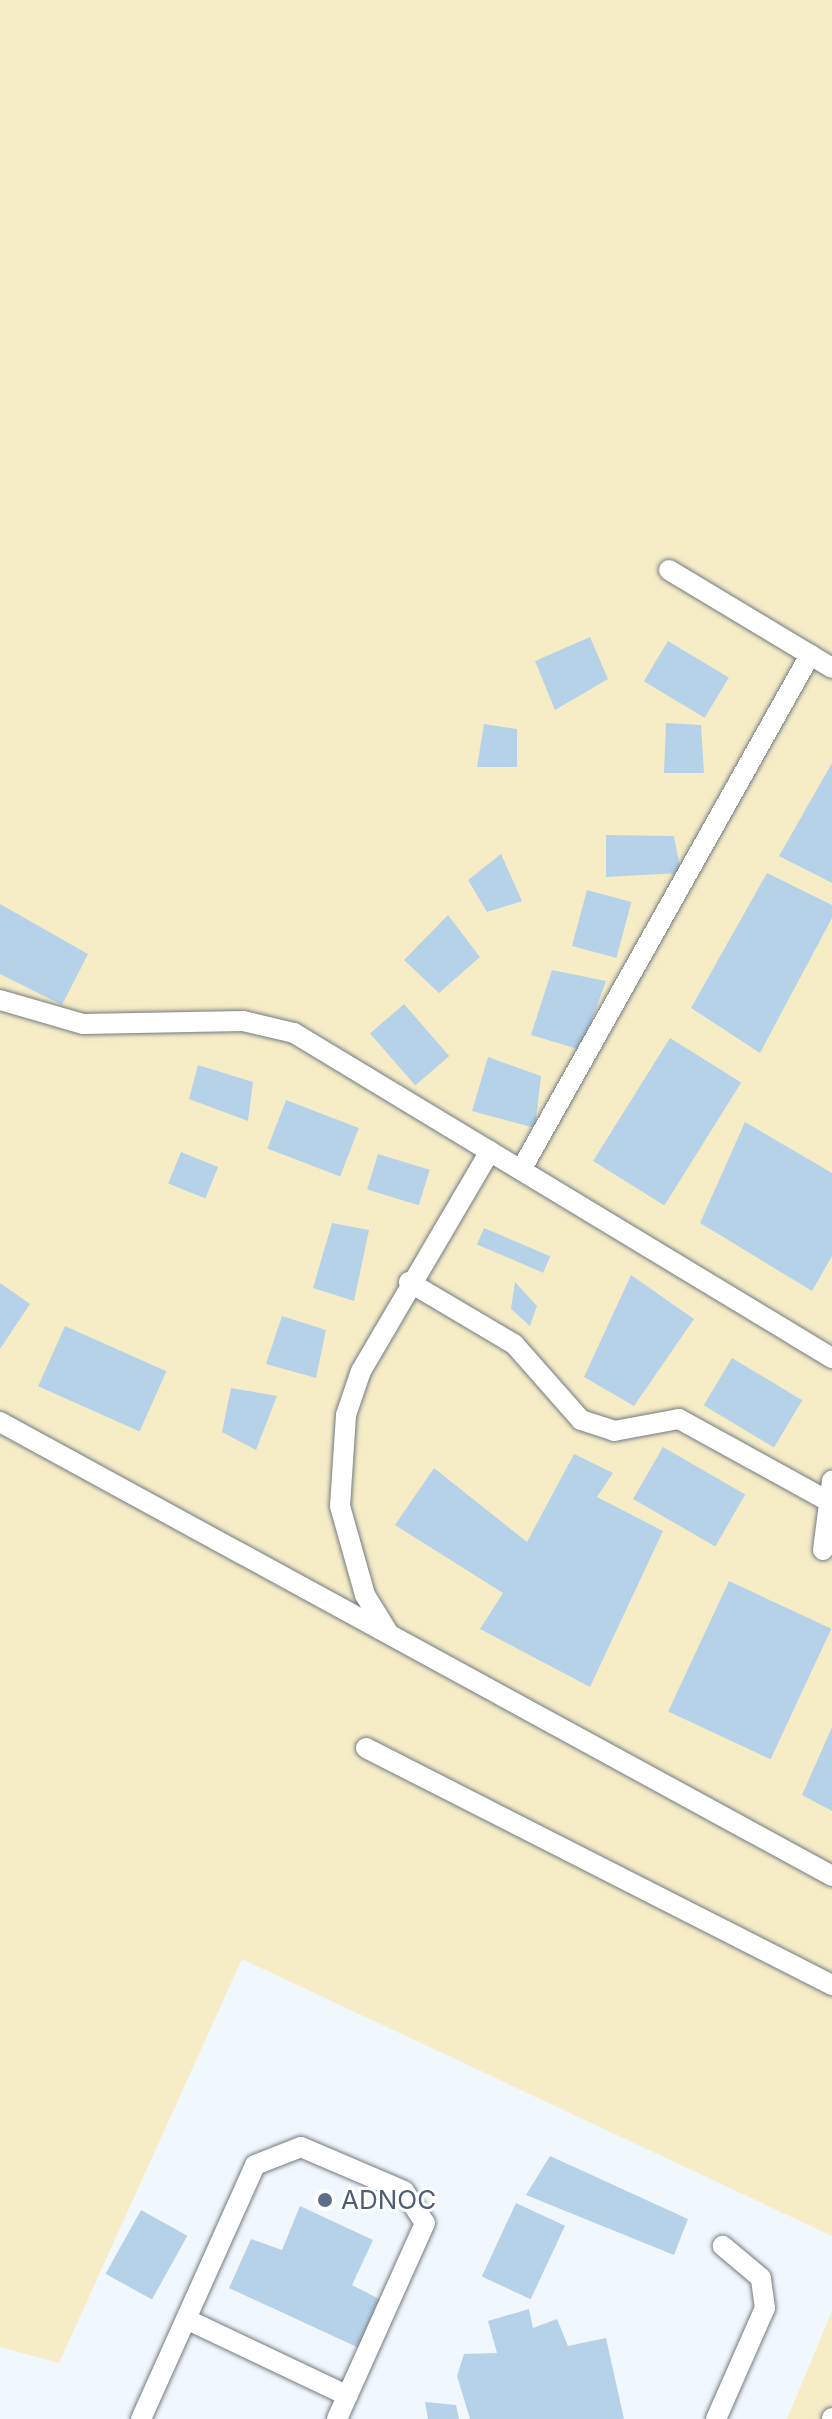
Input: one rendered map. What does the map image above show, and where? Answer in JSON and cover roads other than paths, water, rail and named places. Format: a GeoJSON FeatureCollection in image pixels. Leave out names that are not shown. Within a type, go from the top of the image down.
{"type":"FeatureCollection","features":[{"type":"Feature","properties":{"kind":"lane"},"geometry":{"type":"LineString","coordinates":[[669,570],[832,668]]}},
{"type":"Feature","properties":{"kind":"lane"},"geometry":{"type":"LineString","coordinates":[[521,1170],[810,655]]}},
{"type":"Feature","properties":{"kind":"lane"},"geometry":{"type":"LineString","coordinates":[[0,1000],[83,1024],[269,1025],[490,1151],[832,1358]]}},
{"type":"Feature","properties":{"kind":"lane"},"geometry":{"type":"LineString","coordinates":[[389,1634],[349,1551],[339,1460],[361,1371],[409,1282],[490,1151]]}},
{"type":"Feature","properties":{"kind":"lane"},"geometry":{"type":"LineString","coordinates":[[409,1282],[514,1344],[581,1420],[614,1431],[679,1419],[830,1491],[823,1550]]}},
{"type":"Feature","properties":{"kind":"lane"},"geometry":{"type":"LineString","coordinates":[[0,1422],[832,1876]]}},
{"type":"Feature","properties":{"kind":"lane"},"geometry":{"type":"LineString","coordinates":[[366,1748],[832,1985]]}},
{"type":"Feature","properties":{"kind":"lane"},"geometry":{"type":"LineString","coordinates":[[141,2419],[247,2180],[268,2154],[301,2147],[404,2191],[422,2210],[423,2236],[337,2419]]}},
{"type":"Feature","properties":{"kind":"lane"},"geometry":{"type":"LineString","coordinates":[[716,2419],[765,2308],[761,2278],[723,2246]]}},
{"type":"Feature","properties":{"kind":"lane"},"geometry":{"type":"LineString","coordinates":[[186,2319],[348,2396]]}},
{"type":"Feature","properties":{"kind":"place","name":"ADNOC"},"geometry":{"type":"Point","coordinates":[325,2200]}}]}
